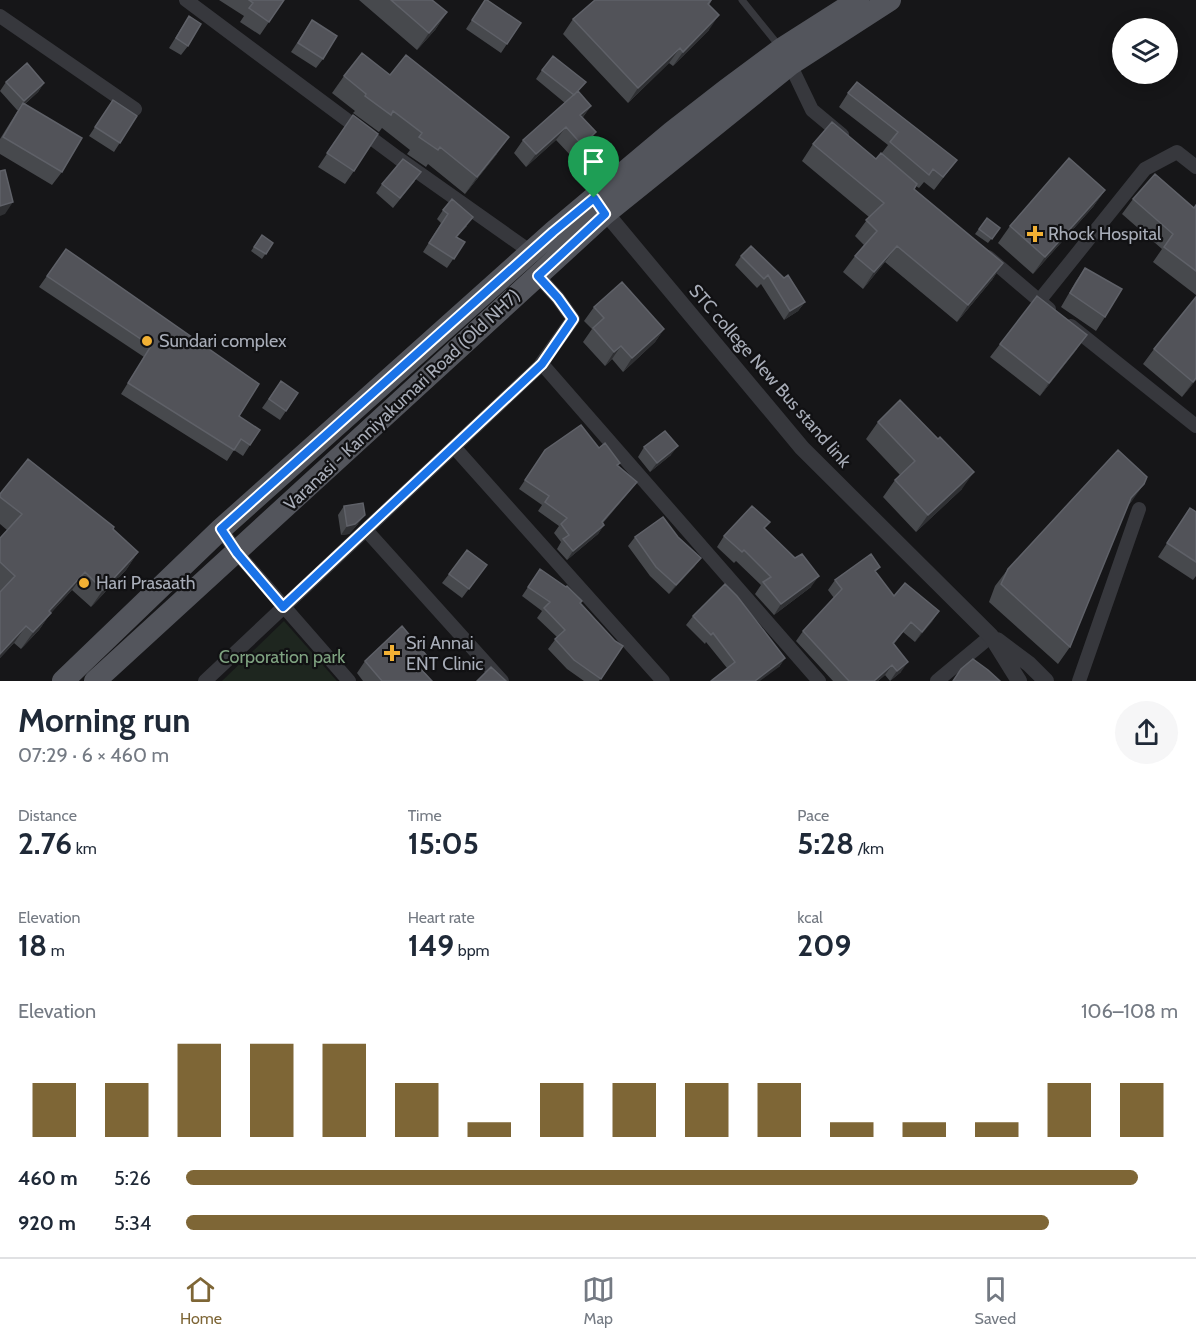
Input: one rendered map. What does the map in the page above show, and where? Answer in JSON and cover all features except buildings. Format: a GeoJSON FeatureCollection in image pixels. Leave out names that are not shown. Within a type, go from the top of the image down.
{"type":"FeatureCollection","features":[{"type":"Feature","properties":{"kind":"main road","name":"Varanasi - Kanniyakumari Road (Old NH7)"},"geometry":{"type":"LineString","coordinates":[[95,681],[538,276],[600,206],[672,132],[786,56],[858,0]]}},
{"type":"Feature","properties":{"kind":"main road","name":"Varanasi - Kanniyakumari Road (Old NH7)"},"geometry":{"type":"LineString","coordinates":[[786,56],[890,0]]}},
{"type":"Feature","properties":{"kind":"main road","name":"Varanasi - Kanniyakumari Road (Old NH7)"},"geometry":{"type":"LineString","coordinates":[[63,681],[221,529],[531,252],[600,206]]}},
{"type":"Feature","properties":{"kind":"street"},"geometry":{"type":"LineString","coordinates":[[186,0],[398,158],[531,252]]}},
{"type":"Feature","properties":{"kind":"street"},"geometry":{"type":"LineString","coordinates":[[0,16],[135,109]]}},
{"type":"Feature","properties":{"kind":"street"},"geometry":{"type":"LineString","coordinates":[[786,56],[812,110],[848,141]]}},
{"type":"Feature","properties":{"kind":"street"},"geometry":{"type":"LineString","coordinates":[[1039,301],[1145,168],[1177,152],[1196,167]]}},
{"type":"Feature","properties":{"kind":"street","name":"STC college New Bus stand link"},"geometry":{"type":"LineString","coordinates":[[600,206],[802,448],[991,636],[1019,681]]}},
{"type":"Feature","properties":{"kind":"street"},"geometry":{"type":"LineString","coordinates":[[976,247],[1039,301],[1196,426]]}},
{"type":"Feature","properties":{"kind":"street"},"geometry":{"type":"LineString","coordinates":[[206,681],[542,364],[573,319],[538,276]]}},
{"type":"Feature","properties":{"kind":"street"},"geometry":{"type":"LineString","coordinates":[[542,364],[819,681]]}},
{"type":"Feature","properties":{"kind":"street"},"geometry":{"type":"LineString","coordinates":[[454,447],[663,681]]}},
{"type":"Feature","properties":{"kind":"street"},"geometry":{"type":"LineString","coordinates":[[1079,681],[1139,509]]}},
{"type":"Feature","properties":{"kind":"street"},"geometry":{"type":"LineString","coordinates":[[221,529],[237,553],[349,681]]}},
{"type":"Feature","properties":{"kind":"street"},"geometry":{"type":"LineString","coordinates":[[366,530],[501,681]]}},
{"type":"Feature","properties":{"kind":"street"},"geometry":{"type":"LineString","coordinates":[[938,681],[991,636],[1029,664],[1046,681]]}},
{"type":"Feature","properties":{"kind":"lane"},"geometry":{"type":"LineString","coordinates":[[742,0],[786,56]]}},
{"type":"Feature","properties":{"kind":"green space","name":"Corporation park"},"geometry":{"type":"Polygon","coordinates":[[[284,621],[337,681],[222,681],[284,621]]]}},
{"type":"Feature","properties":{"kind":"place","name":"Rhock Hospital"},"geometry":{"type":"Point","coordinates":[1035,234]}},
{"type":"Feature","properties":{"kind":"place","name":"Sundari complex"},"geometry":{"type":"Point","coordinates":[147,341]}},
{"type":"Feature","properties":{"kind":"place","name":"Hari Prasaath"},"geometry":{"type":"Point","coordinates":[84,583]}},
{"type":"Feature","properties":{"kind":"place","name":"Sri Annai ENT Clinic"},"geometry":{"type":"Point","coordinates":[392,653]}},
{"type":"Feature","properties":{"kind":"route"},"geometry":{"type":"LineString","coordinates":[[594,198],[605,214],[538,276],[573,319],[542,364],[283,607],[237,553],[221,529],[594,198]]}}]}
